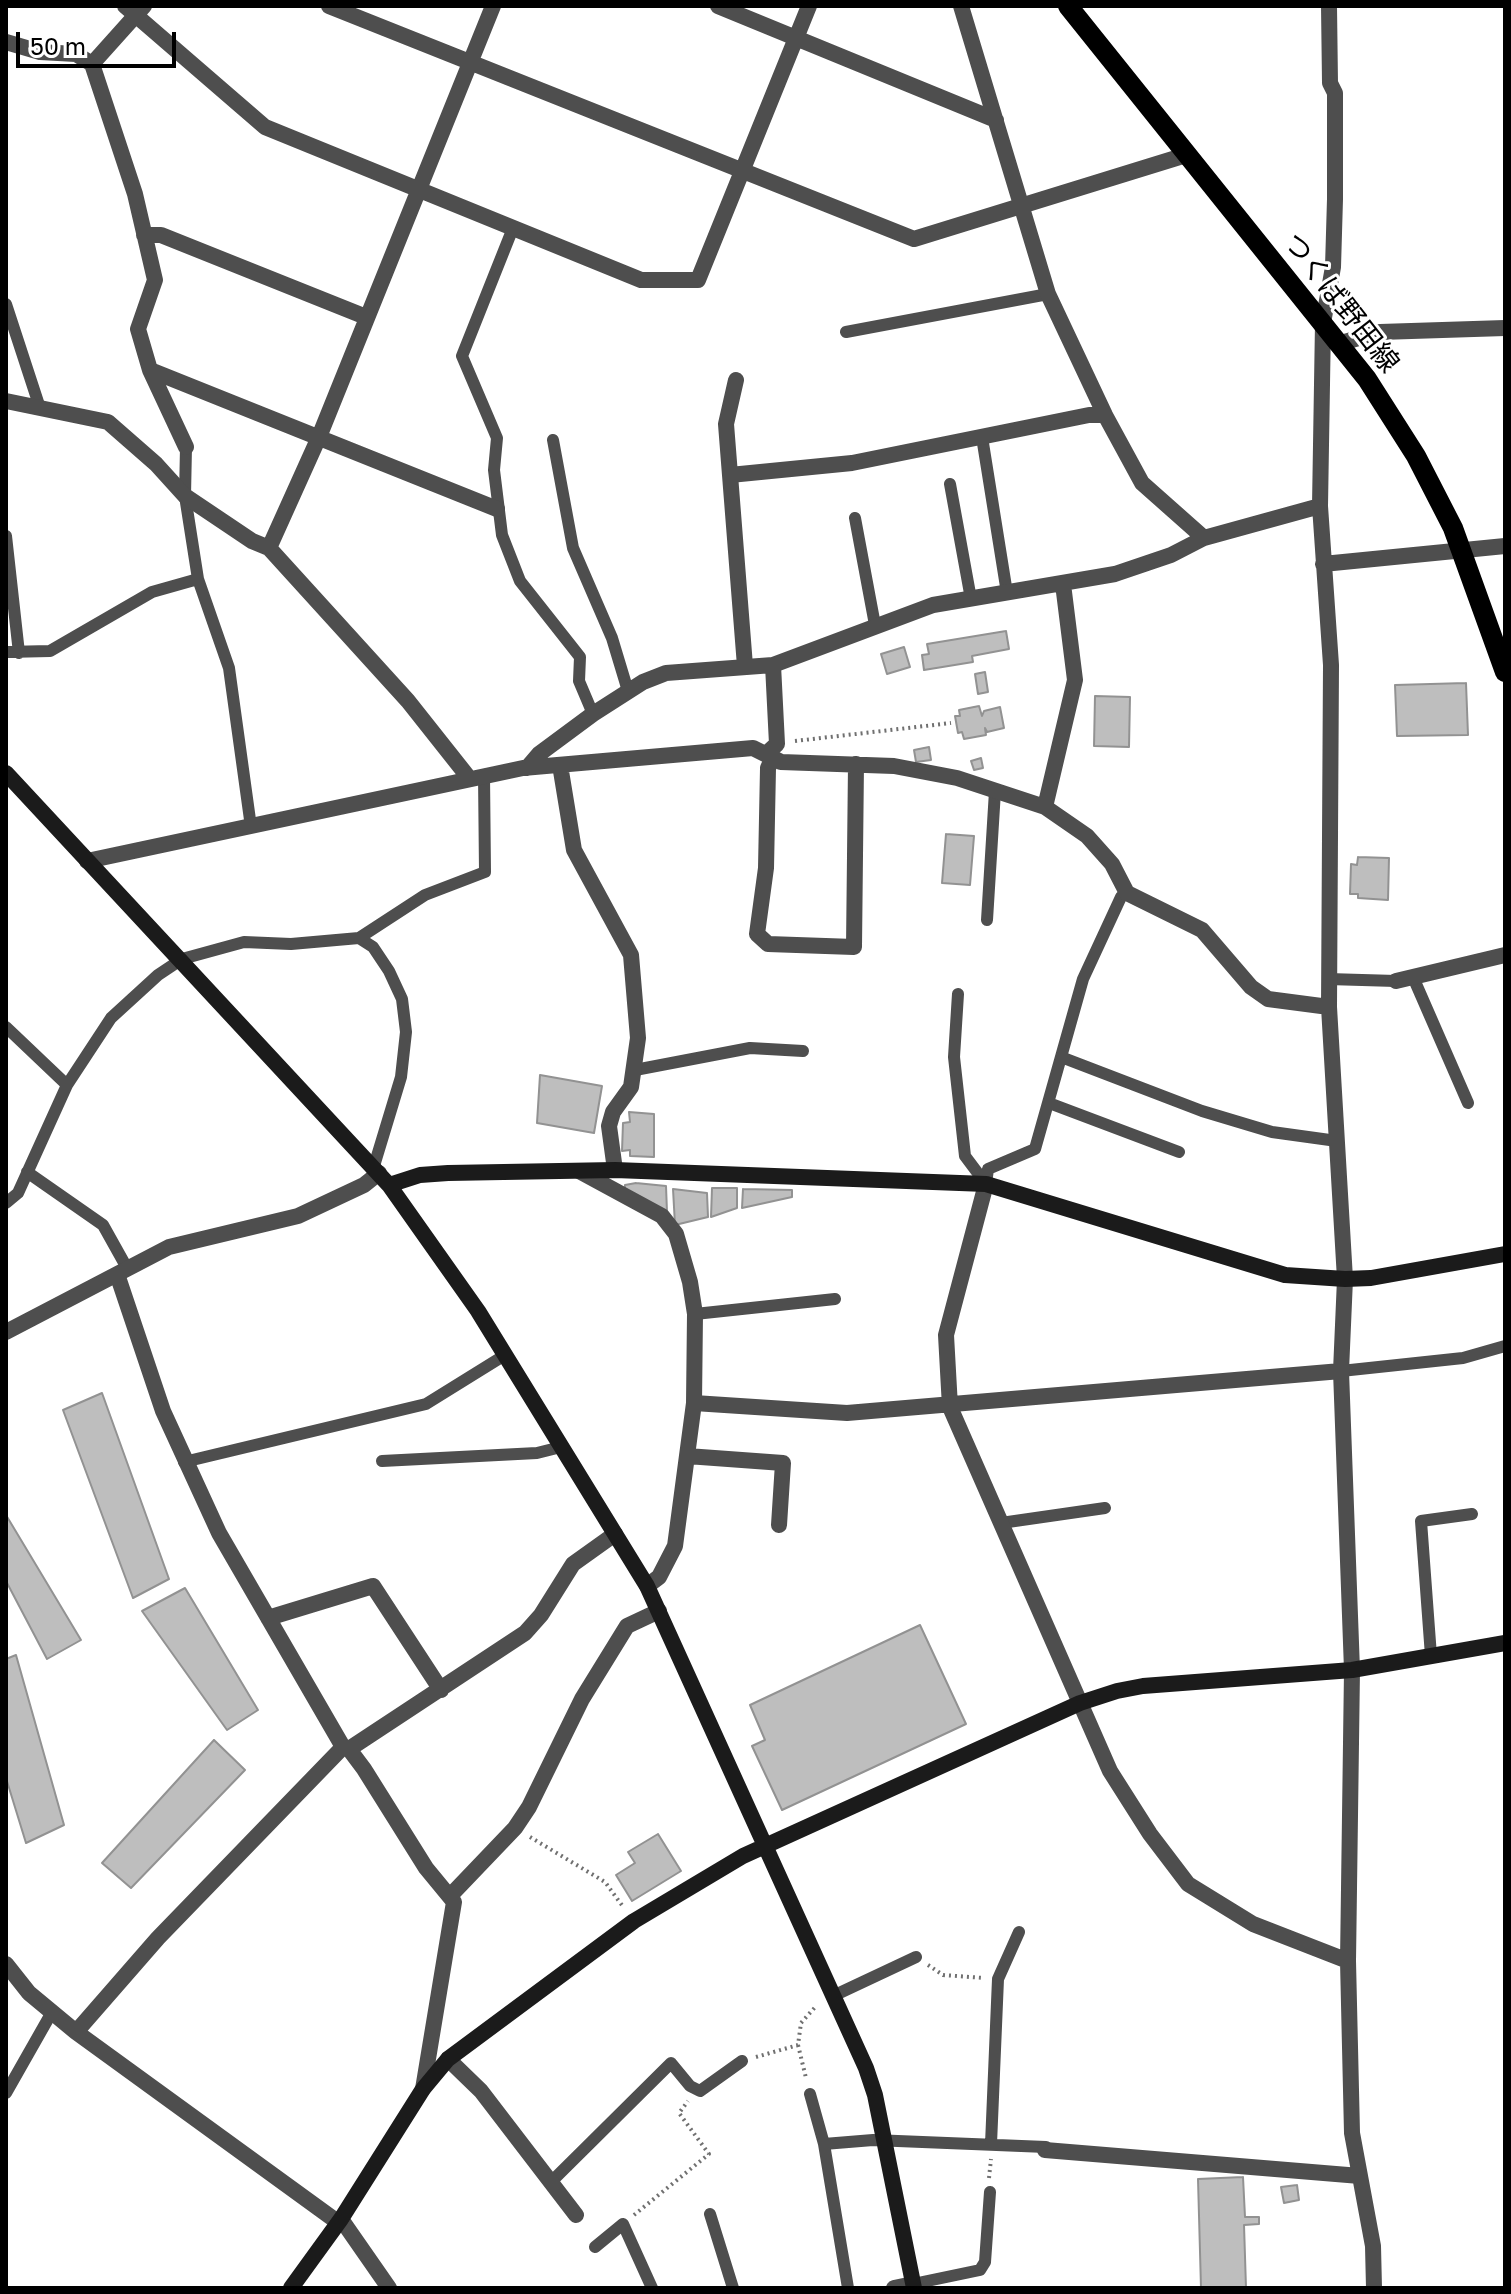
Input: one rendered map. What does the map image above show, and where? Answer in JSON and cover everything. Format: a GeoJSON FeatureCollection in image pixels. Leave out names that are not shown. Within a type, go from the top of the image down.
{"type":"FeatureCollection","features":[{"type":"Feature","properties":{"kind":"main road","name":"つくば野田線"},"geometry":{"type":"LineString","coordinates":[[1068,6],[1341,343],[1416,456],[1462,551],[1505,672]]}},
{"type":"Feature","properties":{"kind":"street"},"geometry":{"type":"LineString","coordinates":[[329,6],[914,239],[1186,155]]}},
{"type":"Feature","properties":{"kind":"street"},"geometry":{"type":"LineString","coordinates":[[269,548],[319,437],[493,6]]}},
{"type":"Feature","properties":{"kind":"street"},"geometry":{"type":"LineString","coordinates":[[718,6],[996,120]]}},
{"type":"Feature","properties":{"kind":"street"},"geometry":{"type":"LineString","coordinates":[[92,64],[135,9],[265,127],[641,280],[698,280],[809,6]]}},
{"type":"Feature","properties":{"kind":"street"},"geometry":{"type":"LineString","coordinates":[[961,6],[1048,294],[1105,415],[1142,483],[1204,538]]}},
{"type":"Feature","properties":{"kind":"street"},"geometry":{"type":"LineString","coordinates":[[1329,6],[1335,199],[1333,267],[1323,323],[1320,506],[1331,665],[1328,979],[1345,1279],[1341,1371],[1352,1670],[1348,1961],[1352,2133],[1373,2246],[1374,2288]]}},
{"type":"Feature","properties":{"kind":"street"},"geometry":{"type":"LineString","coordinates":[[6,42],[40,52],[76,54],[92,64],[135,194],[155,280],[138,329],[150,370],[186,447]]}},
{"type":"Feature","properties":{"kind":"street"},"geometry":{"type":"LineString","coordinates":[[144,235],[161,235],[366,317]]}},
{"type":"Feature","properties":{"kind":"street"},"geometry":{"type":"LineString","coordinates":[[1341,343],[1380,332],[1505,328]]}},
{"type":"Feature","properties":{"kind":"street"},"geometry":{"type":"LineString","coordinates":[[150,370],[497,509]]}},
{"type":"Feature","properties":{"kind":"street"},"geometry":{"type":"LineString","coordinates":[[736,380],[726,424],[745,666]]}},
{"type":"Feature","properties":{"kind":"street"},"geometry":{"type":"LineString","coordinates":[[6,401],[108,422],[156,464],[185,496],[252,541],[269,548],[476,777]]}},
{"type":"Feature","properties":{"kind":"street"},"geometry":{"type":"LineString","coordinates":[[730,475],[852,463],[1105,415]]}},
{"type":"Feature","properties":{"kind":"street"},"geometry":{"type":"LineString","coordinates":[[527,768],[539,754],[593,714],[628,691],[666,673],[773,665],[933,605],[1063,584],[1129,569],[1171,555],[1204,538],[1320,506]]}},
{"type":"Feature","properties":{"kind":"street"},"geometry":{"type":"LineString","coordinates":[[1323,564],[1505,546]]}},
{"type":"Feature","properties":{"kind":"street"},"geometry":{"type":"LineString","coordinates":[[1045,807],[1075,680],[1063,584]]}},
{"type":"Feature","properties":{"kind":"street"},"geometry":{"type":"LineString","coordinates":[[773,665],[766,868],[757,934],[768,944],[854,947],[856,764]]}},
{"type":"Feature","properties":{"kind":"street"},"geometry":{"type":"LineString","coordinates":[[87,861],[527,768],[753,748],[856,764],[894,766],[957,778],[1045,807],[1087,836],[1112,864],[1127,893],[1202,930],[1251,987],[1268,999],[1329,1007]]}},
{"type":"Feature","properties":{"kind":"street"},"geometry":{"type":"LineString","coordinates":[[560,765],[574,850],[631,955],[638,1038],[631,1087],[613,1112],[609,1126],[615,1170]]}},
{"type":"Feature","properties":{"kind":"street"},"geometry":{"type":"LineString","coordinates":[[6,774],[381,1174],[449,1267],[647,1586],[866,2068],[913,2286],[894,2288]]}},
{"type":"Feature","properties":{"kind":"street"},"geometry":{"type":"LineString","coordinates":[[1404,979],[1504,959]]}},
{"type":"Feature","properties":{"kind":"street"},"geometry":{"type":"LineString","coordinates":[[6,1332],[169,1247],[298,1216],[381,1174],[615,1170],[986,1184],[1285,1275],[1345,1279],[1505,1254]]}},
{"type":"Feature","properties":{"kind":"street"},"geometry":{"type":"LineString","coordinates":[[579,1171],[662,1216],[676,1234],[695,1314],[694,1403],[675,1546],[659,1577],[647,1586]]}},
{"type":"Feature","properties":{"kind":"street"},"geometry":{"type":"LineString","coordinates":[[986,1184],[946,1335],[950,1407],[1110,1771],[1150,1834],[1188,1884],[1253,1924],[1348,1961]]}},
{"type":"Feature","properties":{"kind":"street"},"geometry":{"type":"LineString","coordinates":[[122,1271],[142,1357],[184,1462],[268,1618],[346,1748],[426,1868],[454,1902],[423,2089]]}},
{"type":"Feature","properties":{"kind":"street"},"geometry":{"type":"LineString","coordinates":[[694,1403],[847,1413],[950,1407],[1030,1396],[1341,1371]]}},
{"type":"Feature","properties":{"kind":"street"},"geometry":{"type":"LineString","coordinates":[[687,1456],[783,1463],[779,1525]]}},
{"type":"Feature","properties":{"kind":"street"},"geometry":{"type":"LineString","coordinates":[[76,2032],[158,1938],[346,1748],[441,1690],[525,1633],[541,1615],[573,1564],[615,1534]]}},
{"type":"Feature","properties":{"kind":"street"},"geometry":{"type":"LineString","coordinates":[[268,1618],[373,1586],[441,1690]]}},
{"type":"Feature","properties":{"kind":"street"},"geometry":{"type":"LineString","coordinates":[[450,1896],[515,1828],[542,1786],[582,1699],[627,1626],[659,1611]]}},
{"type":"Feature","properties":{"kind":"street"},"geometry":{"type":"LineString","coordinates":[[291,2288],[340,2221],[423,2089],[448,2059],[634,1921],[766,1844],[1080,1703],[1143,1686],[1352,1670],[1505,1643]]}},
{"type":"Feature","properties":{"kind":"street"},"geometry":{"type":"LineString","coordinates":[[6,1964],[29,1993],[76,2032],[340,2221],[389,2288]]}},
{"type":"Feature","properties":{"kind":"street"},"geometry":{"type":"LineString","coordinates":[[448,2059],[481,2091],[576,2215]]}},
{"type":"Feature","properties":{"kind":"street"},"geometry":{"type":"LineString","coordinates":[[1045,2150],[1360,2176]]}},
{"type":"Feature","properties":{"kind":"lane"},"geometry":{"type":"LineString","coordinates":[[513,228],[462,356],[497,438],[494,470],[502,535],[520,581],[580,657],[579,681],[593,714]]}},
{"type":"Feature","properties":{"kind":"lane"},"geometry":{"type":"LineString","coordinates":[[846,332],[1048,294]]}},
{"type":"Feature","properties":{"kind":"lane"},"geometry":{"type":"LineString","coordinates":[[6,304],[40,408]]}},
{"type":"Feature","properties":{"kind":"lane"},"geometry":{"type":"LineString","coordinates":[[982,437],[1007,593]]}},
{"type":"Feature","properties":{"kind":"lane"},"geometry":{"type":"LineString","coordinates":[[553,440],[573,548],[612,638],[628,691]]}},
{"type":"Feature","properties":{"kind":"lane"},"geometry":{"type":"LineString","coordinates":[[186,447],[185,496],[198,579],[229,668],[251,827]]}},
{"type":"Feature","properties":{"kind":"lane"},"geometry":{"type":"LineString","coordinates":[[950,484],[971,599]]}},
{"type":"Feature","properties":{"kind":"lane"},"geometry":{"type":"LineString","coordinates":[[855,518],[875,625]]}},
{"type":"Feature","properties":{"kind":"lane"},"geometry":{"type":"LineString","coordinates":[[6,536],[13,652],[50,651],[152,592],[198,579]]}},
{"type":"Feature","properties":{"kind":"lane"},"geometry":{"type":"LineString","coordinates":[[6,1203],[18,1193],[67,1085],[111,1018],[158,975],[182,959],[244,942],[291,944],[359,938],[425,895],[485,872],[476,777]]}},
{"type":"Feature","properties":{"kind":"lane"},"geometry":{"type":"LineString","coordinates":[[987,920],[995,791]]}},
{"type":"Feature","properties":{"kind":"lane"},"geometry":{"type":"LineString","coordinates":[[986,1184],[988,1169],[1035,1149],[1083,979],[1121,897],[1127,893]]}},
{"type":"Feature","properties":{"kind":"lane"},"geometry":{"type":"LineString","coordinates":[[359,938],[373,947],[389,971],[402,999],[406,1032],[401,1077],[381,1174]]}},
{"type":"Feature","properties":{"kind":"lane"},"geometry":{"type":"LineString","coordinates":[[1328,979],[1404,979],[1468,1103]]}},
{"type":"Feature","properties":{"kind":"lane"},"geometry":{"type":"LineString","coordinates":[[958,994],[954,1057],[965,1156],[986,1184]]}},
{"type":"Feature","properties":{"kind":"lane"},"geometry":{"type":"LineString","coordinates":[[6,1027],[67,1085]]}},
{"type":"Feature","properties":{"kind":"lane"},"geometry":{"type":"LineString","coordinates":[[635,1070],[750,1048],[803,1051]]}},
{"type":"Feature","properties":{"kind":"lane"},"geometry":{"type":"LineString","coordinates":[[1061,1057],[1202,1111],[1272,1132],[1337,1141]]}},
{"type":"Feature","properties":{"kind":"lane"},"geometry":{"type":"LineString","coordinates":[[1049,1103],[1179,1152]]}},
{"type":"Feature","properties":{"kind":"lane"},"geometry":{"type":"LineString","coordinates":[[27,1172],[103,1225],[122,1271]]}},
{"type":"Feature","properties":{"kind":"lane"},"geometry":{"type":"LineString","coordinates":[[695,1314],[835,1299]]}},
{"type":"Feature","properties":{"kind":"lane"},"geometry":{"type":"LineString","coordinates":[[1341,1371],[1463,1358],[1505,1346]]}},
{"type":"Feature","properties":{"kind":"lane"},"geometry":{"type":"LineString","coordinates":[[184,1462],[426,1404],[505,1355]]}},
{"type":"Feature","properties":{"kind":"lane"},"geometry":{"type":"LineString","coordinates":[[382,1461],[537,1453],[561,1447]]}},
{"type":"Feature","properties":{"kind":"lane"},"geometry":{"type":"LineString","coordinates":[[1001,1523],[1105,1508]]}},
{"type":"Feature","properties":{"kind":"lane"},"geometry":{"type":"LineString","coordinates":[[1431,1656],[1421,1521],[1472,1514]]}},
{"type":"Feature","properties":{"kind":"lane"},"geometry":{"type":"LineString","coordinates":[[991,2144],[998,1979],[1019,1932]]}},
{"type":"Feature","properties":{"kind":"lane"},"geometry":{"type":"LineString","coordinates":[[833,1996],[916,1957]]}},
{"type":"Feature","properties":{"kind":"lane"},"geometry":{"type":"LineString","coordinates":[[6,2093],[52,2012]]}},
{"type":"Feature","properties":{"kind":"lane"},"geometry":{"type":"LineString","coordinates":[[551,2182],[671,2063],[700,2091],[742,2061]]}},
{"type":"Feature","properties":{"kind":"lane"},"geometry":{"type":"LineString","coordinates":[[810,2094],[824,2144],[848,2288]]}},
{"type":"Feature","properties":{"kind":"lane"},"geometry":{"type":"LineString","coordinates":[[824,2144],[884,2141],[1046,2147],[1045,2150]]}},
{"type":"Feature","properties":{"kind":"lane"},"geometry":{"type":"LineString","coordinates":[[913,2286],[980,2270],[985,2262],[990,2192]]}},
{"type":"Feature","properties":{"kind":"lane"},"geometry":{"type":"LineString","coordinates":[[710,2214],[733,2288]]}},
{"type":"Feature","properties":{"kind":"lane"},"geometry":{"type":"LineString","coordinates":[[595,2247],[623,2224],[652,2288]]}},
{"type":"Feature","properties":{"kind":"path"},"geometry":{"type":"LineString","coordinates":[[771,752],[951,723]]}},
{"type":"Feature","properties":{"kind":"path"},"geometry":{"type":"LineString","coordinates":[[515,1828],[605,1882],[634,1921]]}},
{"type":"Feature","properties":{"kind":"path"},"geometry":{"type":"LineString","coordinates":[[916,1957],[943,1975],[998,1979]]}},
{"type":"Feature","properties":{"kind":"path"},"geometry":{"type":"LineString","coordinates":[[810,2094],[798,2045],[801,2023],[811,2008],[833,1996]]}},
{"type":"Feature","properties":{"kind":"path"},"geometry":{"type":"LineString","coordinates":[[742,2061],[798,2045]]}},
{"type":"Feature","properties":{"kind":"path"},"geometry":{"type":"LineString","coordinates":[[623,2224],[709,2154],[679,2113],[696,2089]]}},
{"type":"Feature","properties":{"kind":"path"},"geometry":{"type":"LineString","coordinates":[[990,2192],[991,2144]]}},
{"type":"Feature","properties":{"kind":"building"},"geometry":{"type":"Polygon","coordinates":[[[1006,631],[1009,649],[972,656],[973,662],[924,670],[922,655],[929,654],[927,644],[1006,631]]]}},
{"type":"Feature","properties":{"kind":"building"},"geometry":{"type":"Polygon","coordinates":[[[904,647],[910,667],[887,674],[881,654],[904,647]]]}},
{"type":"Feature","properties":{"kind":"building"},"geometry":{"type":"Polygon","coordinates":[[[985,672],[988,692],[978,694],[975,674],[985,672]]]}},
{"type":"Feature","properties":{"kind":"building"},"geometry":{"type":"Polygon","coordinates":[[[1466,683],[1468,735],[1397,736],[1395,685],[1466,683]]]}},
{"type":"Feature","properties":{"kind":"building"},"geometry":{"type":"Polygon","coordinates":[[[1095,696],[1130,697],[1129,747],[1094,746],[1095,696]]]}},
{"type":"Feature","properties":{"kind":"building"},"geometry":{"type":"Polygon","coordinates":[[[979,706],[982,716],[984,711],[1000,707],[1004,728],[987,732],[985,728],[986,735],[964,739],[962,732],[958,733],[955,716],[960,716],[959,710],[979,706]]]}},
{"type":"Feature","properties":{"kind":"building"},"geometry":{"type":"Polygon","coordinates":[[[929,747],[931,760],[916,762],[914,750],[929,747]]]}},
{"type":"Feature","properties":{"kind":"building"},"geometry":{"type":"Polygon","coordinates":[[[981,758],[983,768],[974,770],[971,761],[981,758]]]}},
{"type":"Feature","properties":{"kind":"building"},"geometry":{"type":"Polygon","coordinates":[[[946,834],[974,836],[970,885],[942,883],[946,834]]]}},
{"type":"Feature","properties":{"kind":"building"},"geometry":{"type":"Polygon","coordinates":[[[1358,857],[1389,858],[1388,900],[1358,898],[1358,894],[1350,894],[1351,864],[1357,865],[1358,857]]]}},
{"type":"Feature","properties":{"kind":"building"},"geometry":{"type":"Polygon","coordinates":[[[540,1075],[602,1086],[594,1133],[537,1123],[540,1075]]]}},
{"type":"Feature","properties":{"kind":"building"},"geometry":{"type":"Polygon","coordinates":[[[629,1112],[654,1114],[654,1157],[630,1156],[630,1150],[622,1151],[623,1123],[630,1122],[629,1112]]]}},
{"type":"Feature","properties":{"kind":"building"},"geometry":{"type":"Polygon","coordinates":[[[625,1185],[666,1186],[667,1212],[625,1190],[625,1185]]]}},
{"type":"Feature","properties":{"kind":"building"},"geometry":{"type":"Polygon","coordinates":[[[712,1188],[737,1188],[737,1208],[711,1217],[712,1188]]]}},
{"type":"Feature","properties":{"kind":"building"},"geometry":{"type":"Polygon","coordinates":[[[673,1189],[707,1193],[708,1217],[675,1225],[673,1189]]]}},
{"type":"Feature","properties":{"kind":"building"},"geometry":{"type":"Polygon","coordinates":[[[743,1189],[792,1190],[792,1197],[742,1208],[743,1189]]]}},
{"type":"Feature","properties":{"kind":"building"},"geometry":{"type":"Polygon","coordinates":[[[102,1393],[169,1579],[133,1598],[63,1410],[102,1393]]]}},
{"type":"Feature","properties":{"kind":"building"},"geometry":{"type":"Polygon","coordinates":[[[6,1515],[81,1640],[47,1659],[6,1581],[6,1515]]]}},
{"type":"Feature","properties":{"kind":"building"},"geometry":{"type":"Polygon","coordinates":[[[185,1588],[258,1710],[227,1730],[142,1611],[185,1588]]]}},
{"type":"Feature","properties":{"kind":"building"},"geometry":{"type":"Polygon","coordinates":[[[920,1625],[966,1724],[782,1810],[752,1746],[765,1740],[750,1705],[920,1625]]]}},
{"type":"Feature","properties":{"kind":"building"},"geometry":{"type":"Polygon","coordinates":[[[16,1655],[64,1825],[26,1843],[6,1778],[6,1659],[16,1655]]]}},
{"type":"Feature","properties":{"kind":"building"},"geometry":{"type":"Polygon","coordinates":[[[214,1740],[245,1770],[131,1888],[102,1863],[214,1740]]]}},
{"type":"Feature","properties":{"kind":"building"},"geometry":{"type":"Polygon","coordinates":[[[658,1834],[681,1871],[632,1901],[616,1875],[635,1863],[628,1852],[658,1834]]]}},
{"type":"Feature","properties":{"kind":"building"},"geometry":{"type":"Polygon","coordinates":[[[1243,2177],[1245,2217],[1259,2217],[1259,2224],[1244,2225],[1246,2288],[1201,2288],[1198,2179],[1243,2177]]]}},
{"type":"Feature","properties":{"kind":"building"},"geometry":{"type":"Polygon","coordinates":[[[1297,2185],[1299,2200],[1284,2203],[1281,2187],[1297,2185]]]}}]}
